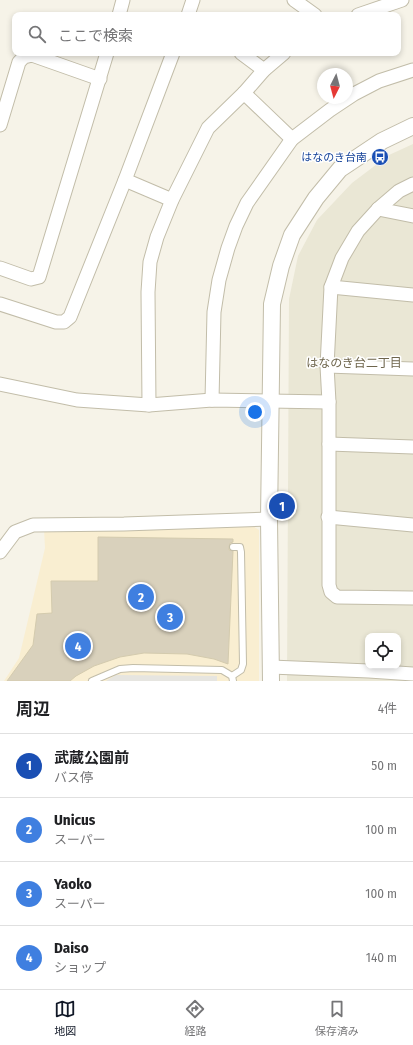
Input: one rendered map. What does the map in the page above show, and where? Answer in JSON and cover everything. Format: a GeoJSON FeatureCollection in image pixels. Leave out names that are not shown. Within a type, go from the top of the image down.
{"type":"FeatureCollection","features":[{"type":"Feature","properties":{"kind":"street"},"geometry":{"type":"LineString","coordinates":[[119,12],[123,0]]}},
{"type":"Feature","properties":{"kind":"street"},"geometry":{"type":"LineString","coordinates":[[190,12],[193,0]]}},
{"type":"Feature","properties":{"kind":"street"},"geometry":{"type":"LineString","coordinates":[[294,0],[311,12]]}},
{"type":"Feature","properties":{"kind":"street"},"geometry":{"type":"LineString","coordinates":[[367,12],[402,0]]}},
{"type":"Feature","properties":{"kind":"street"},"geometry":{"type":"LineString","coordinates":[[0,125],[19,62],[24,56]]}},
{"type":"Feature","properties":{"kind":"street"},"geometry":{"type":"LineString","coordinates":[[35,56],[100,80]]}},
{"type":"Feature","properties":{"kind":"street"},"geometry":{"type":"LineString","coordinates":[[0,268],[31,279],[39,277],[106,56]]}},
{"type":"Feature","properties":{"kind":"street"},"geometry":{"type":"LineString","coordinates":[[0,304],[56,322],[64,322],[70,317],[125,180],[172,56]]}},
{"type":"Feature","properties":{"kind":"street"},"geometry":{"type":"LineString","coordinates":[[245,56],[264,70]]}},
{"type":"Feature","properties":{"kind":"street"},"geometry":{"type":"LineString","coordinates":[[149,405],[148,292],[150,262],[157,238],[172,200],[208,128],[244,93],[264,70],[280,56]]}},
{"type":"Feature","properties":{"kind":"street"},"geometry":{"type":"LineString","coordinates":[[212,400],[214,312],[219,280],[236,226],[247,203],[292,139],[354,94],[379,81],[413,70]]}},
{"type":"Feature","properties":{"kind":"street"},"geometry":{"type":"LineString","coordinates":[[244,93],[292,139]]}},
{"type":"Feature","properties":{"kind":"street"},"geometry":{"type":"LineString","coordinates":[[413,126],[382,141],[340,169],[316,198],[292,236],[280,266],[272,304],[269,519],[271,674],[413,674]]}},
{"type":"Feature","properties":{"kind":"street"},"geometry":{"type":"LineString","coordinates":[[125,180],[172,200]]}},
{"type":"Feature","properties":{"kind":"street"},"geometry":{"type":"LineString","coordinates":[[413,184],[399,191],[378,209],[358,231],[342,258],[331,287],[327,366],[329,402],[328,585],[331,592],[337,597],[413,598]]}},
{"type":"Feature","properties":{"kind":"street"},"geometry":{"type":"LineString","coordinates":[[378,209],[413,216]]}},
{"type":"Feature","properties":{"kind":"street"},"geometry":{"type":"LineString","coordinates":[[331,287],[413,295]]}},
{"type":"Feature","properties":{"kind":"street"},"geometry":{"type":"LineString","coordinates":[[327,366],[413,369]]}},
{"type":"Feature","properties":{"kind":"street"},"geometry":{"type":"LineString","coordinates":[[0,384],[76,400],[149,405],[212,400],[329,402]]}},
{"type":"Feature","properties":{"kind":"street"},"geometry":{"type":"LineString","coordinates":[[329,444],[413,447]]}},
{"type":"Feature","properties":{"kind":"street"},"geometry":{"type":"LineString","coordinates":[[328,517],[413,525]]}},
{"type":"Feature","properties":{"kind":"street"},"geometry":{"type":"LineString","coordinates":[[0,552],[15,532],[33,525],[124,524],[269,519]]}},
{"type":"Feature","properties":{"kind":"lane"},"geometry":{"type":"LineString","coordinates":[[92,681],[120,669],[133,668],[222,670],[233,679],[241,670],[243,664],[241,552],[240,547],[233,547]]}},
{"type":"Feature","properties":{"kind":"lane"},"geometry":{"type":"LineString","coordinates":[[106,674],[106,681]]}},
{"type":"Feature","properties":{"kind":"shaded area"},"geometry":{"type":"Polygon","coordinates":[[[413,144],[413,681],[287,681],[289,299],[298,256],[317,220],[352,183],[389,155],[413,144]]]}},
{"type":"Feature","properties":{"kind":"shaded area"},"geometry":{"type":"Polygon","coordinates":[[[253,526],[259,530],[259,681],[4,681],[19,658],[45,548],[44,529],[253,526]]]}},
{"type":"Feature","properties":{"kind":"shaded area"},"geometry":{"type":"Polygon","coordinates":[[[116,675],[217,676],[217,681],[106,681],[116,675]]]}},
{"type":"Feature","properties":{"kind":"building"},"geometry":{"type":"Polygon","coordinates":[[[98,537],[233,539],[233,542],[230,543],[229,547],[229,550],[233,551],[228,664],[214,659],[187,654],[144,653],[120,657],[94,666],[70,681],[7,681],[33,645],[37,614],[52,613],[51,581],[98,581],[98,537]]]}},
{"type":"Feature","properties":{"kind":"place","name":"はなのき台南"},"geometry":{"type":"Point","coordinates":[380,157]}},
{"type":"Feature","properties":{"kind":"place","name":"武蔵公園前"},"geometry":{"type":"Point","coordinates":[282,506]}},
{"type":"Feature","properties":{"kind":"place","name":"Unicus"},"geometry":{"type":"Point","coordinates":[141,597]}},
{"type":"Feature","properties":{"kind":"place","name":"Yaoko"},"geometry":{"type":"Point","coordinates":[170,617]}},
{"type":"Feature","properties":{"kind":"place","name":"Daiso"},"geometry":{"type":"Point","coordinates":[78,646]}},
{"type":"Feature","properties":{"kind":"district","name":"はなのき台二丁目"},"geometry":{"type":"Point","coordinates":[354,363]}}]}
